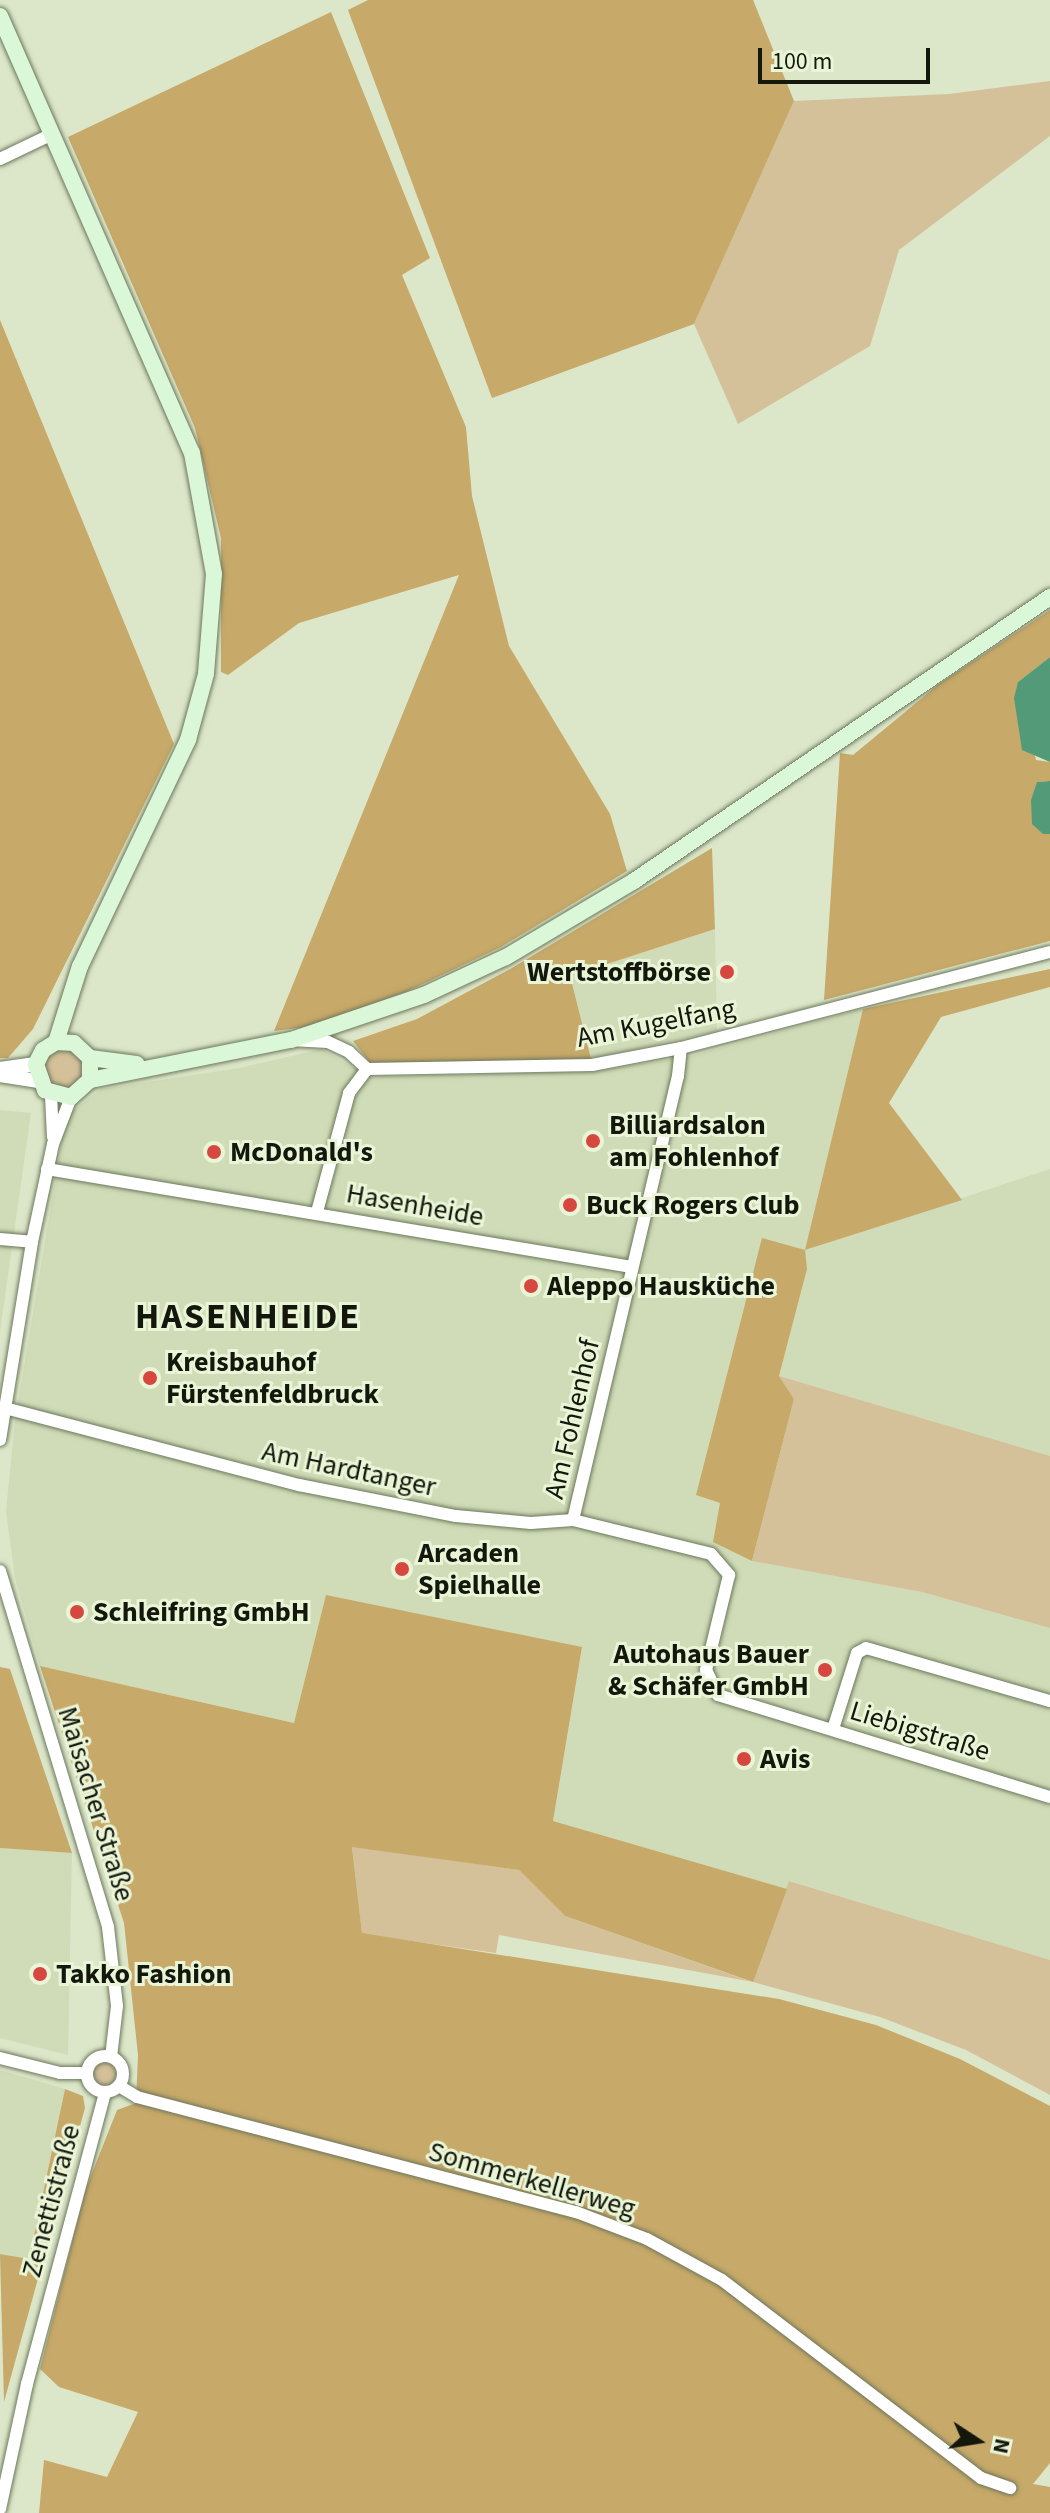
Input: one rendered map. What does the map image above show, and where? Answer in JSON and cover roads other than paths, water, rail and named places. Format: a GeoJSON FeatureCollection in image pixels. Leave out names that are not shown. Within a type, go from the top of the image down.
{"type":"FeatureCollection","features":[{"type":"Feature","properties":{"kind":"main road"},"geometry":{"type":"LineString","coordinates":[[0,16],[192,453],[214,574],[206,674],[188,740],[70,993],[56,1042]]}},
{"type":"Feature","properties":{"kind":"main road"},"geometry":{"type":"LineString","coordinates":[[77,1044],[56,1042],[43,1050],[36,1064],[39,1081],[51,1095],[71,1097],[90,1080],[147,1065],[291,1040],[424,995],[506,957],[634,881],[1050,597]]}},
{"type":"Feature","properties":{"kind":"main road"},"geometry":{"type":"LineString","coordinates":[[70,993],[77,1044],[90,1058],[147,1065]]}},
{"type":"Feature","properties":{"kind":"main road"},"geometry":{"type":"LineString","coordinates":[[90,1058],[90,1080]]}},
{"type":"Feature","properties":{"kind":"street"},"geometry":{"type":"LineString","coordinates":[[0,159],[50,135]]}},
{"type":"Feature","properties":{"kind":"street","name":"Am Kugelfang"},"geometry":{"type":"LineString","coordinates":[[367,1069],[592,1065],[681,1048],[1050,952]]}},
{"type":"Feature","properties":{"kind":"street"},"geometry":{"type":"LineString","coordinates":[[291,1040],[328,1042],[349,1052],[367,1069],[349,1093],[317,1212]]}},
{"type":"Feature","properties":{"kind":"street","name":"Am Fohlenhof"},"geometry":{"type":"LineString","coordinates":[[573,1520],[681,1048]]}},
{"type":"Feature","properties":{"kind":"street"},"geometry":{"type":"LineString","coordinates":[[0,1072],[36,1064]]}},
{"type":"Feature","properties":{"kind":"street"},"geometry":{"type":"LineString","coordinates":[[0,1072],[39,1081]]}},
{"type":"Feature","properties":{"kind":"street"},"geometry":{"type":"LineString","coordinates":[[51,1095],[53,1144]]}},
{"type":"Feature","properties":{"kind":"street"},"geometry":{"type":"LineString","coordinates":[[0,1440],[47,1169],[71,1097]]}},
{"type":"Feature","properties":{"kind":"street","name":"Hasenheide"},"geometry":{"type":"LineString","coordinates":[[47,1169],[632,1267]]}},
{"type":"Feature","properties":{"kind":"street"},"geometry":{"type":"LineString","coordinates":[[0,1239],[32,1242]]}},
{"type":"Feature","properties":{"kind":"street","name":"Am Hardtanger"},"geometry":{"type":"LineString","coordinates":[[5,1408],[358,1497],[456,1516],[531,1523],[573,1520],[688,1548]]}},
{"type":"Feature","properties":{"kind":"street","name":"Liebigstraße"},"geometry":{"type":"LineString","coordinates":[[688,1548],[721,1561],[729,1575],[706,1670],[712,1690],[745,1705],[833,1729],[1050,1797]]}},
{"type":"Feature","properties":{"kind":"street","name":"Maisacher Straße"},"geometry":{"type":"LineString","coordinates":[[0,1571],[108,1927],[117,2006],[111,2057]]}},
{"type":"Feature","properties":{"kind":"street"},"geometry":{"type":"LineString","coordinates":[[833,1729],[857,1653],[866,1648],[1050,1701]]}},
{"type":"Feature","properties":{"kind":"street"},"geometry":{"type":"LineString","coordinates":[[111,2057],[123,2070],[119,2086],[105,2092],[92,2087],[87,2073],[96,2058],[111,2057]]}},
{"type":"Feature","properties":{"kind":"street"},"geometry":{"type":"LineString","coordinates":[[0,2058],[60,2073],[87,2073]]}},
{"type":"Feature","properties":{"kind":"street","name":"Sommerkellerweg"},"geometry":{"type":"LineString","coordinates":[[119,2086],[137,2097],[576,2212],[647,2239],[722,2280],[981,2478],[1010,2488]]}},
{"type":"Feature","properties":{"kind":"street","name":"Zenettistraße"},"geometry":{"type":"LineString","coordinates":[[0,2509],[22,2405],[105,2092]]}},
{"type":"Feature","properties":{"kind":"place","name":"Wertstoffbörse"},"geometry":{"type":"Point","coordinates":[727,972]}},
{"type":"Feature","properties":{"kind":"place","name":"Billiardsalon am Fohlenhof"},"geometry":{"type":"Point","coordinates":[593,1141]}},
{"type":"Feature","properties":{"kind":"place","name":"McDonald's"},"geometry":{"type":"Point","coordinates":[214,1152]}},
{"type":"Feature","properties":{"kind":"place","name":"Buck Rogers Club"},"geometry":{"type":"Point","coordinates":[570,1205]}},
{"type":"Feature","properties":{"kind":"place","name":"Aleppo Hausküche"},"geometry":{"type":"Point","coordinates":[531,1286]}},
{"type":"Feature","properties":{"kind":"place","name":"Kreisbauhof Fürstenfeldbruck"},"geometry":{"type":"Point","coordinates":[150,1378]}},
{"type":"Feature","properties":{"kind":"place","name":"Arcaden Spielhalle"},"geometry":{"type":"Point","coordinates":[402,1569]}},
{"type":"Feature","properties":{"kind":"place","name":"Schleifring GmbH"},"geometry":{"type":"Point","coordinates":[77,1612]}},
{"type":"Feature","properties":{"kind":"place","name":"Autohaus Bauer & Schäfer GmbH"},"geometry":{"type":"Point","coordinates":[825,1670]}},
{"type":"Feature","properties":{"kind":"place","name":"Avis"},"geometry":{"type":"Point","coordinates":[744,1759]}},
{"type":"Feature","properties":{"kind":"place","name":"Takko Fashion"},"geometry":{"type":"Point","coordinates":[40,1974]}},
{"type":"Feature","properties":{"kind":"district","name":"HASENHEIDE"},"geometry":{"type":"Point","coordinates":[248,1317]}}]}
